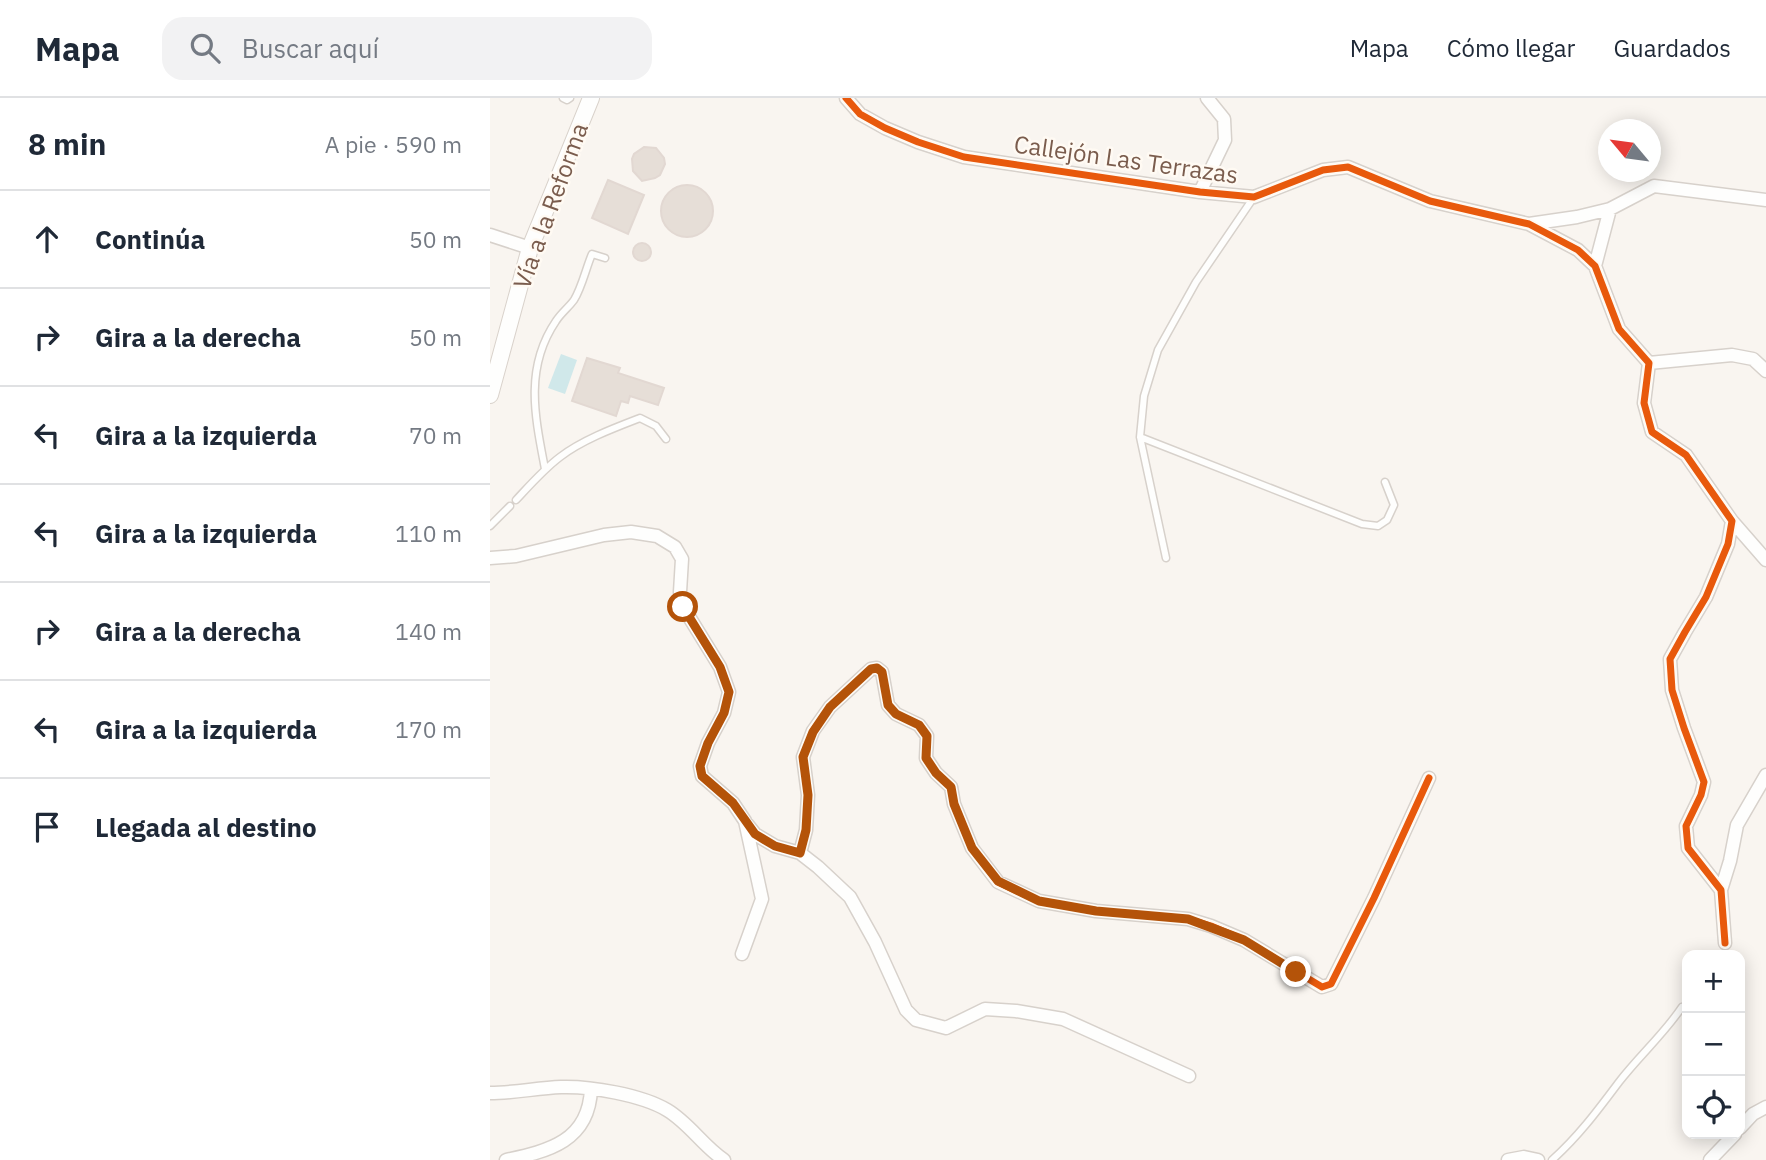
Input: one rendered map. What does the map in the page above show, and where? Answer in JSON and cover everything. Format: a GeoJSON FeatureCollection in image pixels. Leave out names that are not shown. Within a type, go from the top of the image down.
{"type":"FeatureCollection","features":[{"type":"Feature","properties":{"kind":"street","name":"Vía a la Reforma"},"geometry":{"type":"LineString","coordinates":[[490,396],[530,248],[591,98]]}},
{"type":"Feature","properties":{"kind":"street","name":"Callejón Las Terrazas"},"geometry":{"type":"LineString","coordinates":[[846,98],[860,114],[885,128],[964,157],[1200,192],[1254,197],[1323,170],[1348,167],[1430,201],[1529,224]]}},
{"type":"Feature","properties":{"kind":"street"},"geometry":{"type":"LineString","coordinates":[[1200,192],[1225,140],[1224,119],[1207,98]]}},
{"type":"Feature","properties":{"kind":"street"},"geometry":{"type":"LineString","coordinates":[[1529,224],[1610,209],[1654,186],[1766,200]]}},
{"type":"Feature","properties":{"kind":"street"},"geometry":{"type":"LineString","coordinates":[[1595,266],[1610,209]]}},
{"type":"Feature","properties":{"kind":"street"},"geometry":{"type":"LineString","coordinates":[[1529,224],[1578,250],[1595,266],[1619,329],[1649,363],[1644,403],[1652,432],[1686,455],[1732,521],[1766,560]]}},
{"type":"Feature","properties":{"kind":"street"},"geometry":{"type":"LineString","coordinates":[[490,235],[530,248]]}},
{"type":"Feature","properties":{"kind":"street"},"geometry":{"type":"LineString","coordinates":[[1649,363],[1732,355],[1753,359],[1766,371]]}},
{"type":"Feature","properties":{"kind":"street"},"geometry":{"type":"LineString","coordinates":[[1721,890],[1688,848],[1686,826],[1704,782],[1672,690],[1670,659],[1706,597],[1728,544],[1732,521]]}},
{"type":"Feature","properties":{"kind":"street"},"geometry":{"type":"LineString","coordinates":[[490,558],[631,532],[657,536],[676,547],[681,559],[680,592],[683,607],[720,667],[729,692],[724,713],[708,743],[700,766],[702,776],[733,803],[755,834],[775,846],[800,853],[850,897],[875,942],[906,1010],[916,1020],[946,1028],[985,1009],[1063,1019],[1189,1076]]}},
{"type":"Feature","properties":{"kind":"street"},"geometry":{"type":"LineString","coordinates":[[800,853],[806,830],[808,795],[803,757],[813,732],[830,707],[871,669],[877,668],[882,672],[888,705],[896,714],[919,725],[927,736],[926,758],[936,773],[951,787],[954,804],[972,848],[998,881],[1039,901],[1096,911],[1188,919],[1211,926],[1244,940],[1322,987],[1331,984],[1429,778]]}},
{"type":"Feature","properties":{"kind":"street"},"geometry":{"type":"LineString","coordinates":[[1725,943],[1721,890],[1737,825],[1766,775]]}},
{"type":"Feature","properties":{"kind":"street"},"geometry":{"type":"LineString","coordinates":[[742,954],[762,899],[745,821]]}},
{"type":"Feature","properties":{"kind":"street"},"geometry":{"type":"LineString","coordinates":[[490,1093],[561,1087],[590,1089],[646,1100],[666,1109],[684,1122],[724,1160]]}},
{"type":"Feature","properties":{"kind":"street"},"geometry":{"type":"LineString","coordinates":[[506,1160],[555,1146],[572,1136],[584,1119],[590,1101],[590,1089]]}},
{"type":"Feature","properties":{"kind":"street"},"geometry":{"type":"LineString","coordinates":[[1745,1123],[1753,1114],[1766,1107]]}},
{"type":"Feature","properties":{"kind":"street"},"geometry":{"type":"LineString","coordinates":[[1710,1160],[1730,1139]]}},
{"type":"Feature","properties":{"kind":"street"},"geometry":{"type":"LineString","coordinates":[[1508,1160],[1524,1157],[1538,1160]]}},
{"type":"Feature","properties":{"kind":"lane"},"geometry":{"type":"LineString","coordinates":[[563,98],[570,98]]}},
{"type":"Feature","properties":{"kind":"lane"},"geometry":{"type":"LineString","coordinates":[[1166,558],[1140,437],[1144,396],[1158,349],[1196,282],[1254,197]]}},
{"type":"Feature","properties":{"kind":"lane"},"geometry":{"type":"LineString","coordinates":[[545,469],[534,388],[537,362],[556,320],[575,299],[592,254],[605,258]]}},
{"type":"Feature","properties":{"kind":"lane"},"geometry":{"type":"LineString","coordinates":[[516,500],[562,455],[608,430],[640,418],[656,426],[666,439]]}},
{"type":"Feature","properties":{"kind":"lane"},"geometry":{"type":"LineString","coordinates":[[1140,437],[1362,524],[1378,526],[1387,520],[1394,505],[1385,482]]}},
{"type":"Feature","properties":{"kind":"lane"},"geometry":{"type":"LineString","coordinates":[[490,526],[510,506]]}},
{"type":"Feature","properties":{"kind":"lane"},"geometry":{"type":"LineString","coordinates":[[1552,1160],[1570,1144],[1682,1007]]}},
{"type":"Feature","properties":{"kind":"water"},"geometry":{"type":"Polygon","coordinates":[[[561,354],[577,360],[565,394],[548,388],[561,354]]]}},
{"type":"Feature","properties":{"kind":"building"},"geometry":{"type":"Polygon","coordinates":[[[644,147],[656,148],[665,164],[660,175],[642,181],[633,171],[632,159],[634,154],[644,147]]]}},
{"type":"Feature","properties":{"kind":"building"},"geometry":{"type":"Polygon","coordinates":[[[608,180],[644,195],[628,234],[592,218],[608,180]]]}},
{"type":"Feature","properties":{"kind":"building"},"geometry":{"type":"Polygon","coordinates":[[[687,185],[697,187],[705,193],[711,201],[711,221],[705,229],[697,235],[687,237],[677,235],[669,229],[663,221],[661,211],[663,201],[669,193],[677,187],[687,185]]]}},
{"type":"Feature","properties":{"kind":"building"},"geometry":{"type":"Polygon","coordinates":[[[642,243],[648,246],[651,252],[648,258],[642,261],[636,258],[633,252],[636,246],[642,243]]]}},
{"type":"Feature","properties":{"kind":"building"},"geometry":{"type":"Polygon","coordinates":[[[587,358],[620,368],[618,373],[664,388],[658,405],[630,396],[628,403],[621,401],[616,416],[572,401],[587,358]]]}},
{"type":"Feature","properties":{"kind":"cycle path"},"geometry":{"type":"LineString","coordinates":[[846,98],[860,114],[885,128],[964,157],[1200,192],[1254,197],[1323,170],[1348,167],[1430,201],[1529,224],[1578,250],[1595,266],[1619,329],[1649,363],[1644,403],[1652,432],[1686,455],[1732,521],[1728,544],[1706,597],[1670,659],[1672,690],[1704,782],[1701,795],[1686,826],[1688,848],[1721,890],[1725,943]]}},
{"type":"Feature","properties":{"kind":"cycle path"},"geometry":{"type":"LineString","coordinates":[[800,853],[806,830],[808,795],[803,757],[813,731],[830,707],[871,669],[877,668],[882,672],[888,705],[896,714],[919,725],[927,736],[926,758],[936,773],[951,787],[954,804],[972,848],[998,882],[1039,901],[1096,911],[1188,919],[1211,926],[1244,940],[1322,987],[1331,984],[1429,778]]}},
{"type":"Feature","properties":{"kind":"route"},"geometry":{"type":"LineString","coordinates":[[683,607],[720,667],[729,692],[724,713],[708,743],[700,766],[702,776],[733,803],[755,834],[775,846],[800,853],[806,830],[808,795],[803,757],[813,732],[830,707],[871,669],[877,668],[882,672],[888,705],[896,714],[919,725],[927,736],[926,758],[936,773],[951,787],[954,804],[972,848],[998,881],[1039,901],[1096,911],[1188,919],[1211,926],[1244,940],[1296,972]]}}]}
